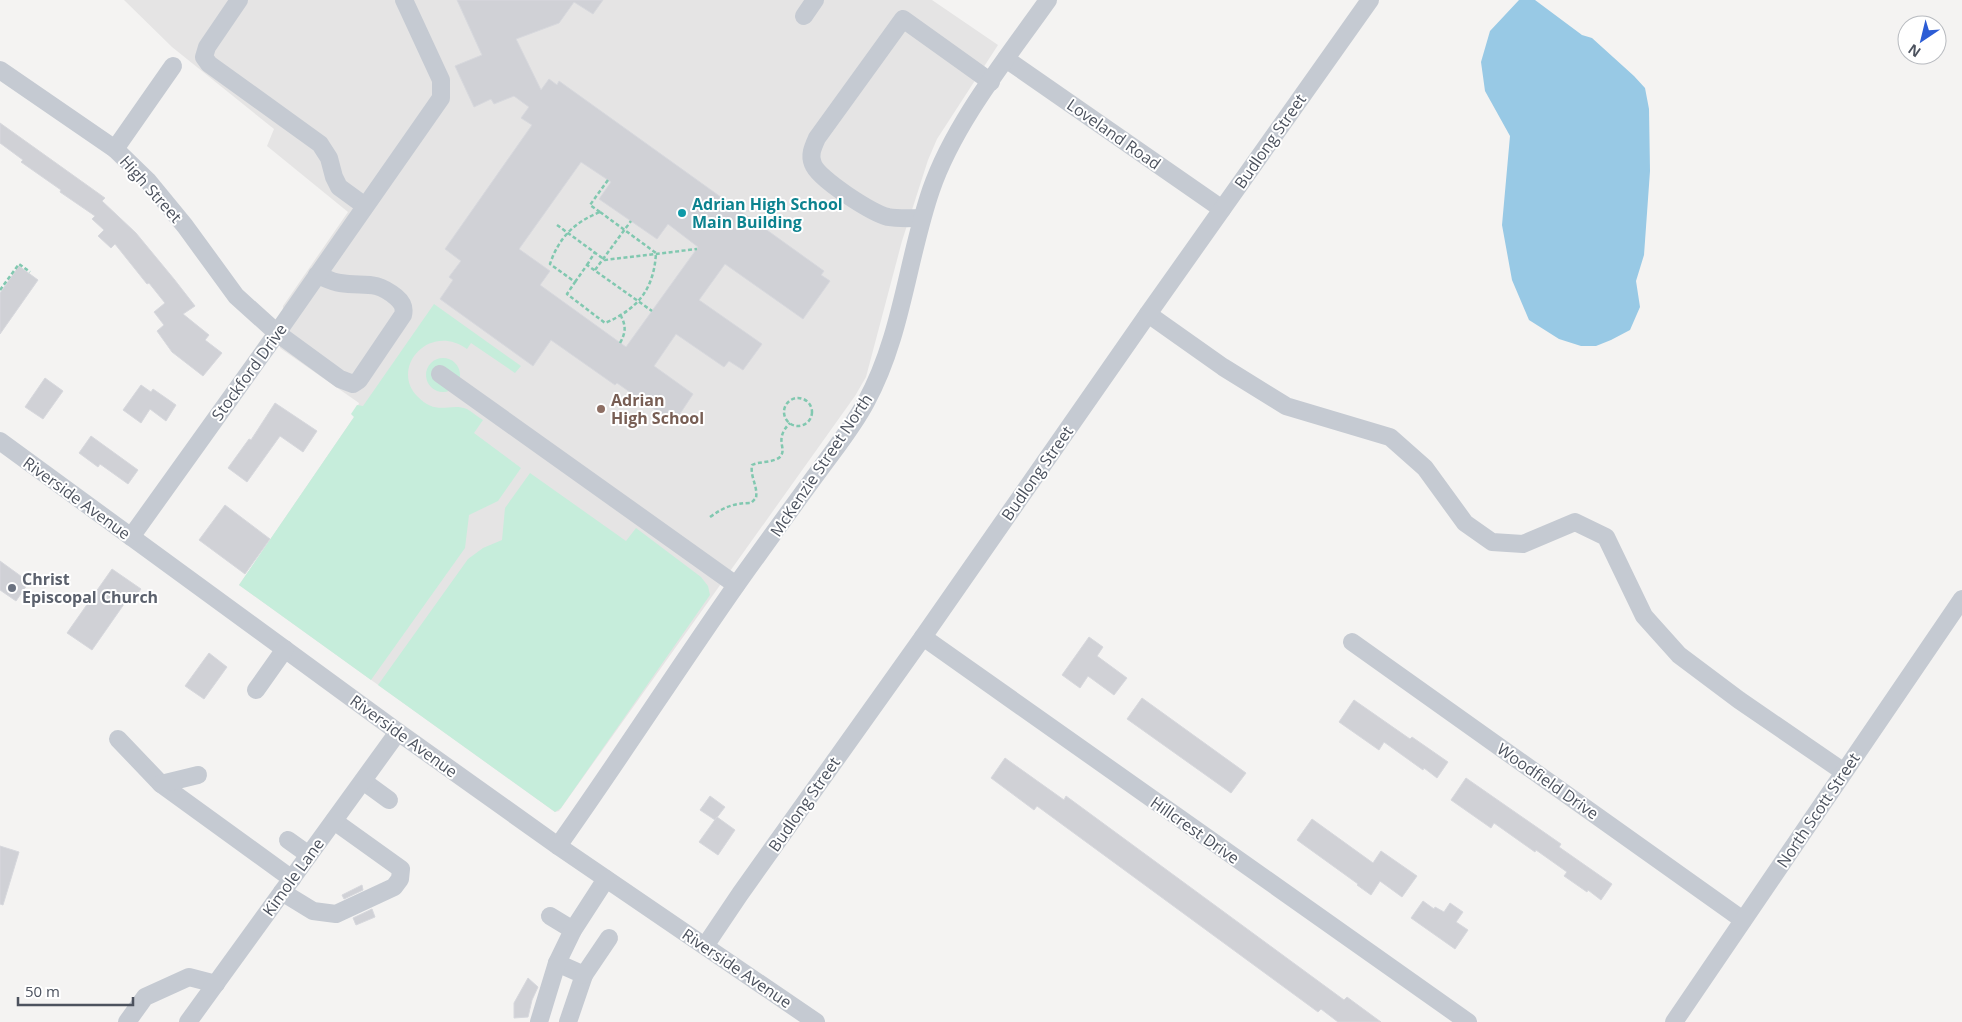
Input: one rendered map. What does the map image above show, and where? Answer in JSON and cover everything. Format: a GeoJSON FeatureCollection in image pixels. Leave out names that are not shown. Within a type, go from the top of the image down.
{"type":"FeatureCollection","features":[{"type":"Feature","properties":{"kind":"street"},"geometry":{"type":"LineString","coordinates":[[239,0],[207,47],[204,57],[209,64],[320,144],[329,158],[334,178],[340,187],[365,206]]}},
{"type":"Feature","properties":{"kind":"street","name":"Stockford Drive"},"geometry":{"type":"LineString","coordinates":[[131,537],[277,333],[441,98],[442,80],[404,0]]}},
{"type":"Feature","properties":{"kind":"street"},"geometry":{"type":"LineString","coordinates":[[804,16],[816,0]]}},
{"type":"Feature","properties":{"kind":"street","name":"McKenzie Street North"},"geometry":{"type":"LineString","coordinates":[[558,846],[620,758],[736,585],[865,405],[882,370],[906,289],[922,218],[946,154],[960,128],[1048,0]]}},
{"type":"Feature","properties":{"kind":"street","name":"Budlong Street"},"geometry":{"type":"LineString","coordinates":[[705,946],[1370,0]]}},
{"type":"Feature","properties":{"kind":"street"},"geometry":{"type":"LineString","coordinates":[[922,218],[886,217],[868,210],[829,181],[813,166],[811,158],[812,149],[817,138],[871,65],[902,19],[991,82]]}},
{"type":"Feature","properties":{"kind":"street","name":"Loveland Road"},"geometry":{"type":"LineString","coordinates":[[1006,59],[1222,209]]}},
{"type":"Feature","properties":{"kind":"street"},"geometry":{"type":"LineString","coordinates":[[114,149],[172,66]]}},
{"type":"Feature","properties":{"kind":"street","name":"High Street"},"geometry":{"type":"LineString","coordinates":[[0,70],[114,149],[153,187],[185,226],[236,296],[277,333],[340,379],[353,384],[364,373],[404,311],[401,302],[380,286],[342,283],[317,275]]}},
{"type":"Feature","properties":{"kind":"street"},"geometry":{"type":"LineString","coordinates":[[1148,314],[1223,367],[1286,406],[1390,437],[1425,468],[1465,522],[1492,542],[1523,544],[1575,522],[1606,537],[1644,616],[1679,655],[1739,700],[1844,772]]}},
{"type":"Feature","properties":{"kind":"street"},"geometry":{"type":"LineString","coordinates":[[440,374],[736,585]]}},
{"type":"Feature","properties":{"kind":"street","name":"Riverside Avenue"},"geometry":{"type":"LineString","coordinates":[[0,441],[398,732],[558,846],[816,1022]]}},
{"type":"Feature","properties":{"kind":"street","name":"North Scott Street"},"geometry":{"type":"LineString","coordinates":[[1674,1022],[1962,599]]}},
{"type":"Feature","properties":{"kind":"street","name":"Hillcrest Drive"},"geometry":{"type":"LineString","coordinates":[[923,637],[1468,1022]]}},
{"type":"Feature","properties":{"kind":"street","name":"Woodfield Drive"},"geometry":{"type":"LineString","coordinates":[[1352,642],[1743,920]]}},
{"type":"Feature","properties":{"kind":"street"},"geometry":{"type":"LineString","coordinates":[[256,690],[284,649]]}},
{"type":"Feature","properties":{"kind":"street","name":"Kimole Lane"},"geometry":{"type":"LineString","coordinates":[[188,1022],[398,732]]}},
{"type":"Feature","properties":{"kind":"street"},"geometry":{"type":"LineString","coordinates":[[118,739],[161,784],[287,885],[313,912],[336,914],[394,887],[400,879],[401,868],[334,821]]}},
{"type":"Feature","properties":{"kind":"street"},"geometry":{"type":"LineString","coordinates":[[161,784],[198,775]]}},
{"type":"Feature","properties":{"kind":"street"},"geometry":{"type":"LineString","coordinates":[[362,781],[389,800]]}},
{"type":"Feature","properties":{"kind":"street"},"geometry":{"type":"LineString","coordinates":[[288,840],[309,855]]}},
{"type":"Feature","properties":{"kind":"street"},"geometry":{"type":"LineString","coordinates":[[538,1022],[557,963],[573,930],[606,878]]}},
{"type":"Feature","properties":{"kind":"street"},"geometry":{"type":"LineString","coordinates":[[550,916],[573,930]]}},
{"type":"Feature","properties":{"kind":"street"},"geometry":{"type":"LineString","coordinates":[[568,1022],[584,975],[609,938]]}},
{"type":"Feature","properties":{"kind":"street"},"geometry":{"type":"LineString","coordinates":[[557,963],[584,975]]}},
{"type":"Feature","properties":{"kind":"street"},"geometry":{"type":"LineString","coordinates":[[127,1022],[145,997],[189,978],[216,984]]}},
{"type":"Feature","properties":{"kind":"path"},"geometry":{"type":"LineString","coordinates":[[608,180],[590,205],[656,253]]}},
{"type":"Feature","properties":{"kind":"path"},"geometry":{"type":"LineString","coordinates":[[575,282],[550,264],[560,240],[567,232],[588,217],[600,212]]}},
{"type":"Feature","properties":{"kind":"path"},"geometry":{"type":"LineString","coordinates":[[595,270],[631,221]]}},
{"type":"Feature","properties":{"kind":"path"},"geometry":{"type":"LineString","coordinates":[[557,224],[605,260],[697,249]]}},
{"type":"Feature","properties":{"kind":"path"},"geometry":{"type":"LineString","coordinates":[[595,252],[567,294],[605,322],[621,316],[639,302],[652,280],[656,253]]}},
{"type":"Feature","properties":{"kind":"path"},"geometry":{"type":"LineString","coordinates":[[0,290],[19,264],[30,272]]}},
{"type":"Feature","properties":{"kind":"path"},"geometry":{"type":"LineString","coordinates":[[587,264],[652,311]]}},
{"type":"Feature","properties":{"kind":"path"},"geometry":{"type":"LineString","coordinates":[[620,343],[625,335],[626,325],[621,316]]}},
{"type":"Feature","properties":{"kind":"path"},"geometry":{"type":"LineString","coordinates":[[797,397],[807,400],[813,412],[810,420],[802,426],[793,426],[790,423],[784,415],[785,405],[792,398],[797,397]]}},
{"type":"Feature","properties":{"kind":"path"},"geometry":{"type":"LineString","coordinates":[[710,517],[723,507],[738,503],[751,503],[756,498],[757,492],[751,472],[752,465],[774,460],[780,456],[782,450],[780,437],[782,430],[790,423]]}},
{"type":"Feature","properties":{"kind":"shaded area","name":"Adrian High School"},"geometry":{"type":"Polygon","coordinates":[[[124,0],[932,0],[998,45],[937,139],[928,160],[902,241],[866,377],[855,396],[559,811],[555,812],[239,585],[354,417],[359,403],[280,348],[283,306],[348,212],[267,146],[274,129],[172,47],[124,0]]]}},
{"type":"Feature","properties":{"kind":"green space"},"geometry":{"type":"Polygon","coordinates":[[[434,304],[521,366],[515,373],[471,343],[467,349],[453,342],[439,341],[427,345],[418,352],[411,362],[408,373],[410,385],[417,396],[431,406],[443,408],[461,407],[483,420],[474,433],[521,468],[498,501],[469,515],[465,548],[371,680],[239,585],[354,417],[351,414],[357,405],[363,406],[434,304]]]}},
{"type":"Feature","properties":{"kind":"green space"},"geometry":{"type":"Polygon","coordinates":[[[443,358],[450,359],[455,363],[459,368],[459,382],[455,387],[450,391],[443,392],[436,391],[431,387],[427,382],[426,375],[427,368],[431,363],[436,359],[443,358]]]}},
{"type":"Feature","properties":{"kind":"green space"},"geometry":{"type":"Polygon","coordinates":[[[530,473],[626,541],[636,528],[701,577],[708,586],[710,595],[561,808],[555,812],[378,685],[468,559],[483,548],[502,540],[505,508],[530,473]]]}},
{"type":"Feature","properties":{"kind":"water"},"geometry":{"type":"Polygon","coordinates":[[[1519,0],[1535,0],[1582,35],[1592,38],[1645,88],[1649,109],[1650,171],[1644,255],[1636,281],[1640,307],[1630,330],[1596,346],[1581,346],[1559,339],[1529,320],[1512,280],[1502,225],[1510,136],[1485,91],[1481,62],[1490,31],[1519,0]]]}},
{"type":"Feature","properties":{"kind":"building","name":"Adrian High School Main Building"},"geometry":{"type":"Polygon","coordinates":[[[457,0],[603,0],[593,14],[574,2],[559,23],[516,39],[541,90],[549,79],[557,85],[559,81],[824,271],[821,275],[830,281],[803,319],[725,264],[699,300],[762,344],[743,370],[729,361],[724,367],[676,334],[654,366],[693,394],[674,423],[617,383],[615,385],[551,340],[533,366],[440,299],[453,280],[449,277],[461,261],[445,249],[532,125],[521,118],[529,107],[514,96],[494,104],[491,99],[474,107],[455,66],[482,55],[457,0]],[[581,162],[519,249],[550,271],[540,285],[626,347],[698,247],[668,224],[657,239],[599,199],[611,182],[581,162]]]}},
{"type":"Feature","properties":{"kind":"building"},"geometry":{"type":"Polygon","coordinates":[[[0,123],[105,198],[102,201],[136,233],[174,279],[195,306],[183,314],[209,335],[205,340],[222,353],[203,376],[172,352],[157,331],[164,325],[154,312],[165,303],[149,283],[147,284],[115,244],[111,248],[98,236],[104,230],[92,219],[95,216],[60,192],[61,190],[21,162],[23,160],[0,143],[0,123]]]}},
{"type":"Feature","properties":{"kind":"building"},"geometry":{"type":"Polygon","coordinates":[[[19,266],[38,280],[0,334],[0,293],[19,266]]]}},
{"type":"Feature","properties":{"kind":"building"},"geometry":{"type":"Polygon","coordinates":[[[45,378],[63,391],[43,419],[25,407],[45,378]]]}},
{"type":"Feature","properties":{"kind":"building"},"geometry":{"type":"Polygon","coordinates":[[[141,385],[151,392],[153,389],[176,405],[166,421],[150,409],[141,423],[123,410],[141,385]]]}},
{"type":"Feature","properties":{"kind":"building"},"geometry":{"type":"Polygon","coordinates":[[[275,403],[317,431],[303,452],[280,436],[247,482],[228,468],[249,439],[251,440],[275,403]]]}},
{"type":"Feature","properties":{"kind":"building"},"geometry":{"type":"Polygon","coordinates":[[[91,436],[138,470],[128,484],[100,464],[98,467],[79,453],[91,436]]]}},
{"type":"Feature","properties":{"kind":"building"},"geometry":{"type":"Polygon","coordinates":[[[225,505],[270,539],[245,574],[199,540],[225,505]]]}},
{"type":"Feature","properties":{"kind":"building","name":"Christ Episcopal Church"},"geometry":{"type":"Polygon","coordinates":[[[0,561],[29,582],[16,601],[0,590],[0,561]]]}},
{"type":"Feature","properties":{"kind":"building"},"geometry":{"type":"Polygon","coordinates":[[[112,569],[141,589],[133,600],[129,597],[92,650],[67,633],[112,569]]]}},
{"type":"Feature","properties":{"kind":"building"},"geometry":{"type":"Polygon","coordinates":[[[1089,637],[1103,647],[1097,656],[1127,678],[1114,695],[1088,676],[1080,688],[1062,675],[1089,637]]]}},
{"type":"Feature","properties":{"kind":"building"},"geometry":{"type":"Polygon","coordinates":[[[209,653],[227,667],[204,699],[185,686],[209,653]]]}},
{"type":"Feature","properties":{"kind":"building"},"geometry":{"type":"Polygon","coordinates":[[[1142,698],[1246,773],[1231,793],[1127,719],[1142,698]]]}},
{"type":"Feature","properties":{"kind":"building"},"geometry":{"type":"Polygon","coordinates":[[[1354,700],[1410,739],[1412,737],[1448,762],[1437,778],[1384,742],[1379,750],[1339,722],[1354,700]]]}},
{"type":"Feature","properties":{"kind":"building"},"geometry":{"type":"Polygon","coordinates":[[[1005,758],[1064,800],[1066,796],[1344,1000],[1347,997],[1381,1022],[1338,1022],[1321,1009],[1318,1012],[1037,806],[1034,810],[991,778],[1005,758]]]}},
{"type":"Feature","properties":{"kind":"building"},"geometry":{"type":"Polygon","coordinates":[[[1466,778],[1561,844],[1559,847],[1612,884],[1601,900],[1564,876],[1567,872],[1536,850],[1535,852],[1494,823],[1491,828],[1451,800],[1466,778]]]}},
{"type":"Feature","properties":{"kind":"building"},"geometry":{"type":"Polygon","coordinates":[[[710,796],[725,807],[715,820],[700,810],[710,796]]]}},
{"type":"Feature","properties":{"kind":"building"},"geometry":{"type":"Polygon","coordinates":[[[717,817],[735,830],[718,855],[699,842],[717,817]]]}},
{"type":"Feature","properties":{"kind":"building"},"geometry":{"type":"Polygon","coordinates":[[[1312,819],[1373,863],[1381,851],[1417,876],[1402,897],[1380,881],[1371,895],[1297,840],[1312,819]]]}},
{"type":"Feature","properties":{"kind":"building"},"geometry":{"type":"Polygon","coordinates":[[[0,846],[19,852],[3,905],[0,904],[0,846]]]}},
{"type":"Feature","properties":{"kind":"building"},"geometry":{"type":"Polygon","coordinates":[[[362,885],[363,890],[344,899],[342,895],[362,885]]]}},
{"type":"Feature","properties":{"kind":"building"},"geometry":{"type":"Polygon","coordinates":[[[1423,901],[1434,909],[1435,907],[1444,912],[1450,903],[1463,912],[1456,922],[1468,930],[1455,949],[1411,918],[1423,901]]]}},
{"type":"Feature","properties":{"kind":"building"},"geometry":{"type":"Polygon","coordinates":[[[372,909],[375,917],[356,925],[353,918],[372,909]]]}},
{"type":"Feature","properties":{"kind":"building"},"geometry":{"type":"Polygon","coordinates":[[[528,978],[538,987],[532,1000],[528,1017],[514,1018],[514,1003],[528,978]]]}},
{"type":"Feature","properties":{"kind":"place","name":"Adrian High School Main Building"},"geometry":{"type":"Point","coordinates":[682,213]}},
{"type":"Feature","properties":{"kind":"place","name":"Adrian High School"},"geometry":{"type":"Point","coordinates":[601,409]}},
{"type":"Feature","properties":{"kind":"place","name":"Christ Episcopal Church"},"geometry":{"type":"Point","coordinates":[12,588]}}]}
